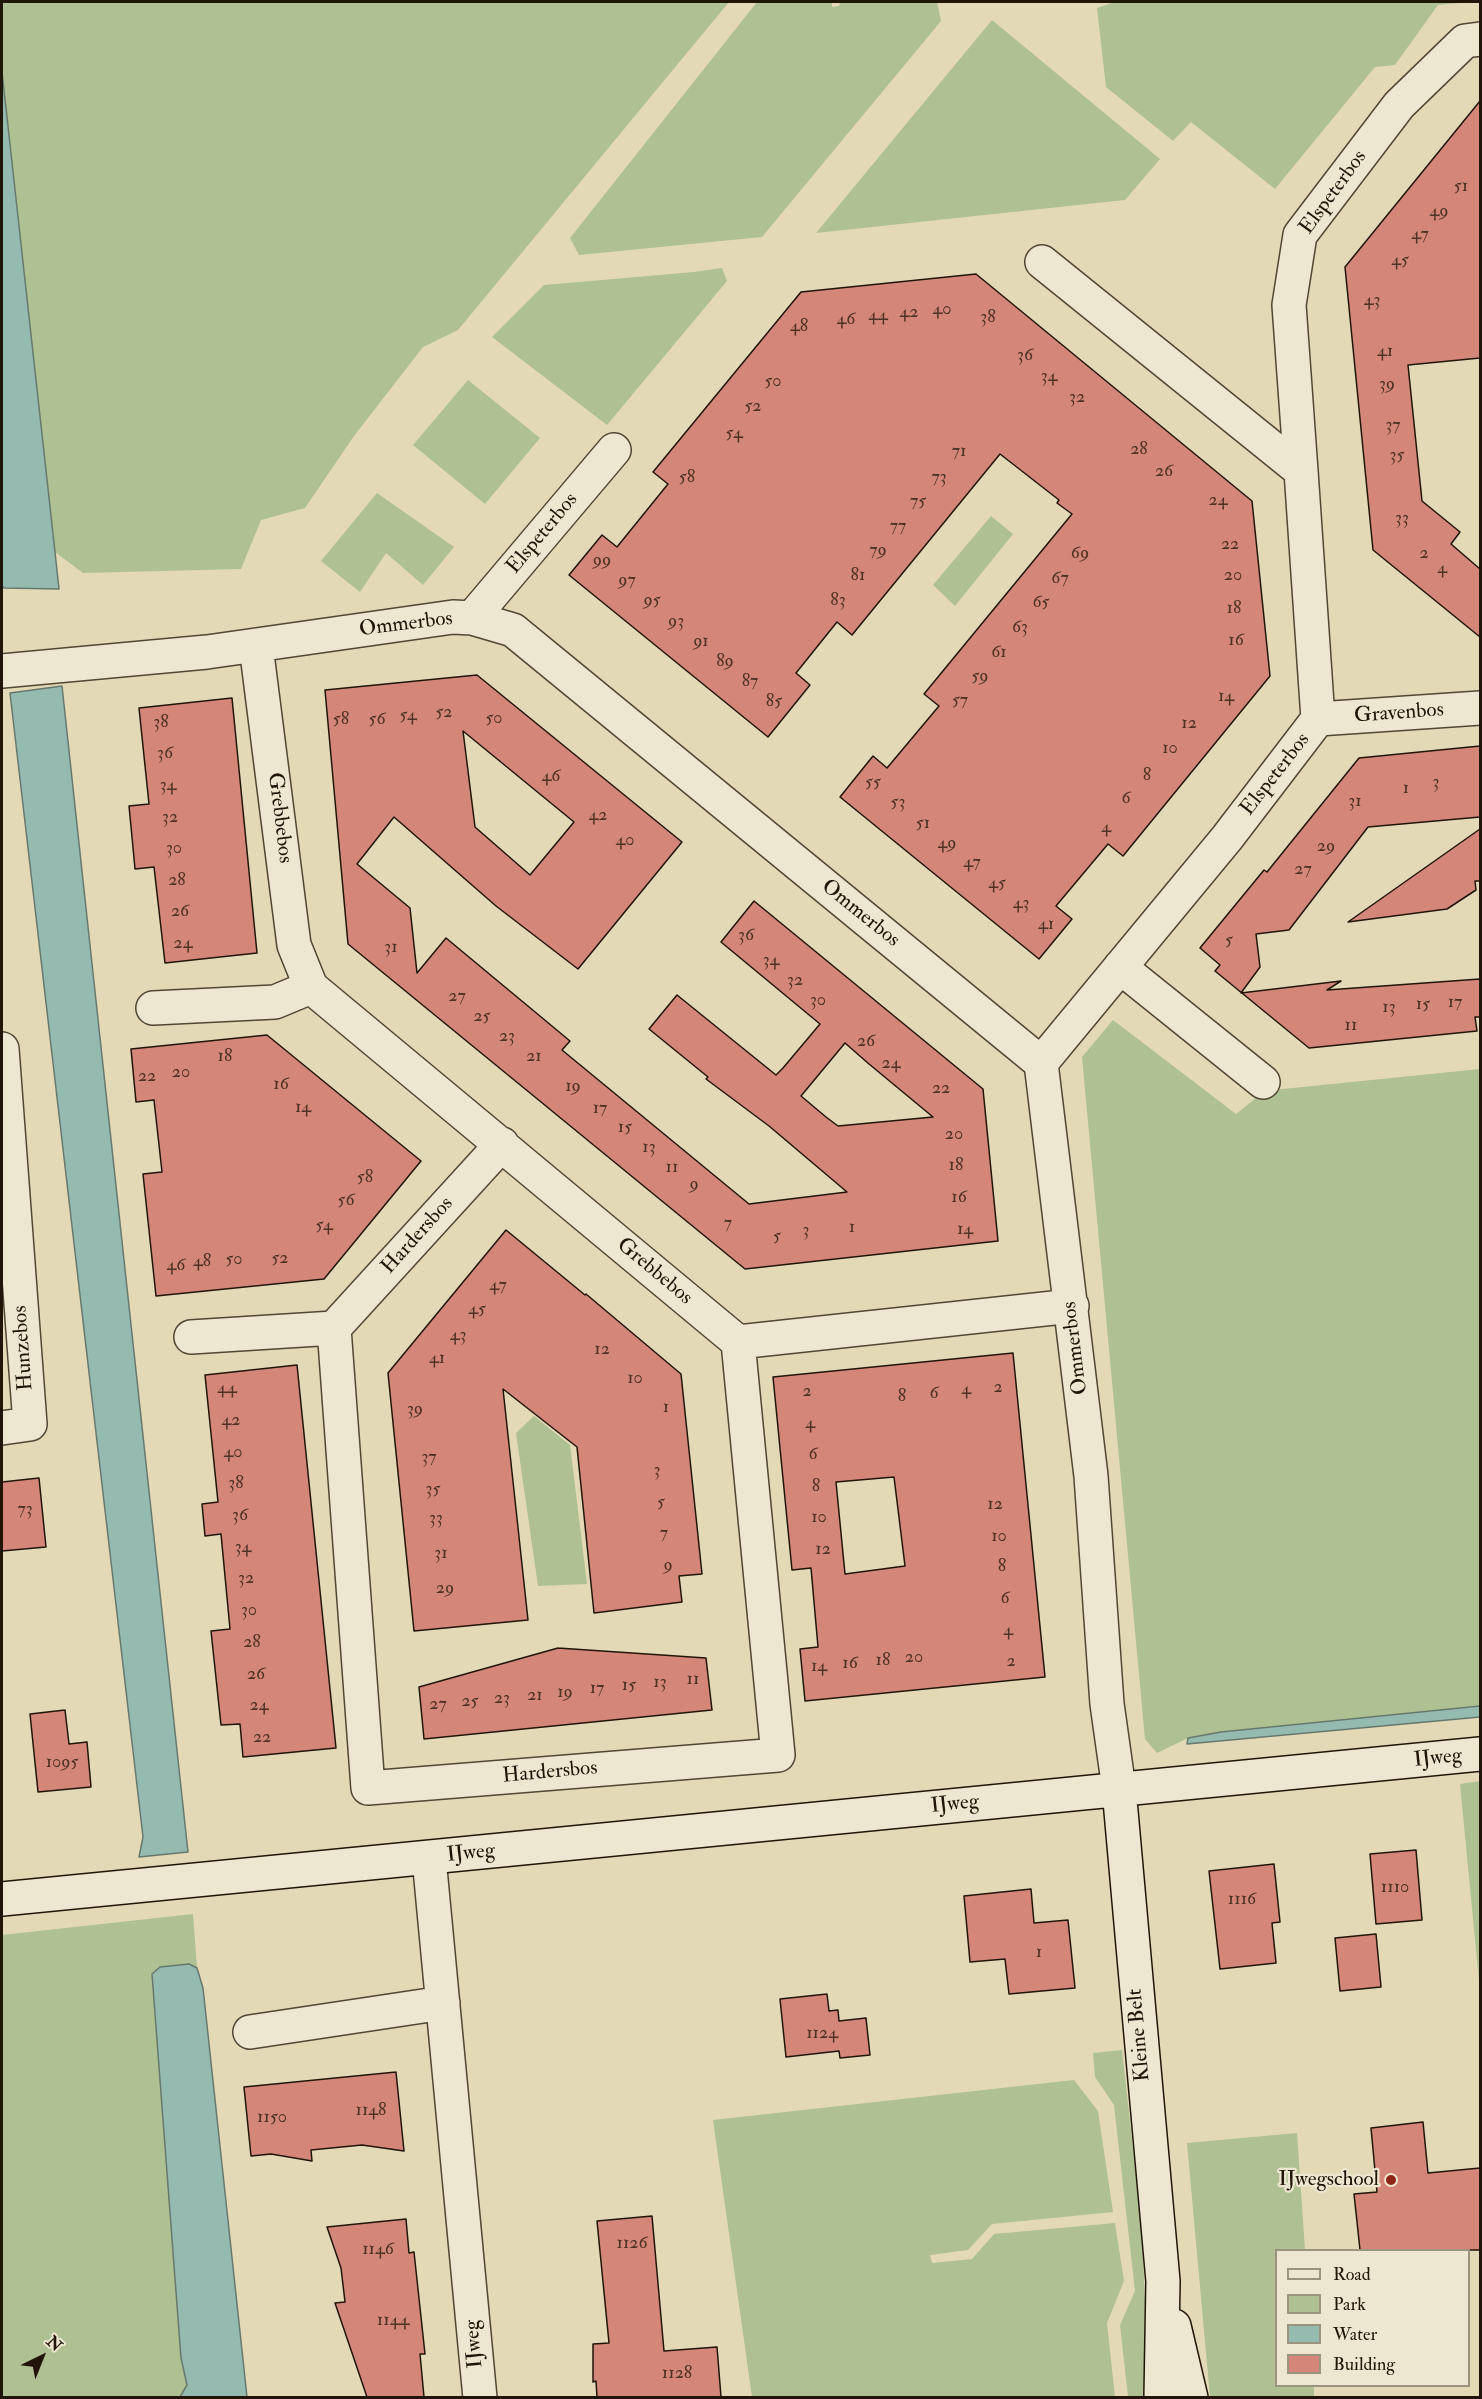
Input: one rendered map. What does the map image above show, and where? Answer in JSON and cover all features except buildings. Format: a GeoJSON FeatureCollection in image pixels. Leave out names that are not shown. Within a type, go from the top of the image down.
{"type":"FeatureCollection","features":[{"type":"Feature","properties":{"kind":"street","name":"Elspeterbos"},"geometry":{"type":"LineString","coordinates":[[1041,1063],[1227,838],[1318,719],[1289,305],[1300,235],[1399,105],[1465,41],[1480,39]]}},
{"type":"Feature","properties":{"kind":"street"},"geometry":{"type":"LineString","coordinates":[[1042,262],[1301,471]]}},
{"type":"Feature","properties":{"kind":"street","name":"Elspeterbos"},"geometry":{"type":"LineString","coordinates":[[472,618],[614,450]]}},
{"type":"Feature","properties":{"kind":"street","name":"Ommerbos"},"geometry":{"type":"LineString","coordinates":[[2,671],[256,646],[453,617],[472,618],[513,630],[1041,1063],[1091,1476],[1107,1704],[1119,1789]]}},
{"type":"Feature","properties":{"kind":"street","name":"Grebbebos"},"geometry":{"type":"LineString","coordinates":[[256,646],[294,945],[311,987],[738,1342]]}},
{"type":"Feature","properties":{"kind":"street","name":"Gravenbos"},"geometry":{"type":"LineString","coordinates":[[1318,719],[1480,708]]}},
{"type":"Feature","properties":{"kind":"street"},"geometry":{"type":"LineString","coordinates":[[1120,967],[1263,1082]]}},
{"type":"Feature","properties":{"kind":"street"},"geometry":{"type":"LineString","coordinates":[[153,1008],[276,1002],[311,987]]}},
{"type":"Feature","properties":{"kind":"street","name":"Hunzebos"},"geometry":{"type":"LineString","coordinates":[[2,1049],[3,1100],[30,1424],[2,1428]]}},
{"type":"Feature","properties":{"kind":"street","name":"Hardersbos"},"geometry":{"type":"LineString","coordinates":[[502,1144],[334,1328],[368,1788],[778,1755],[738,1342]]}},
{"type":"Feature","properties":{"kind":"street"},"geometry":{"type":"LineString","coordinates":[[738,1342],[1072,1306]]}},
{"type":"Feature","properties":{"kind":"street"},"geometry":{"type":"LineString","coordinates":[[191,1337],[334,1328]]}},
{"type":"Feature","properties":{"kind":"street","name":"IJweg"},"geometry":{"type":"LineString","coordinates":[[2,1899],[1480,1754]]}},
{"type":"Feature","properties":{"kind":"street","name":"Kleine Belt"},"geometry":{"type":"LineString","coordinates":[[1119,1789],[1163,2281],[1161,2397]]}},
{"type":"Feature","properties":{"kind":"street","name":"IJweg"},"geometry":{"type":"LineString","coordinates":[[429,1858],[480,2397]]}},
{"type":"Feature","properties":{"kind":"street"},"geometry":{"type":"LineString","coordinates":[[249,2032],[443,2003]]}},
{"type":"Feature","properties":{"kind":"street","name":"Kleine Belt"},"geometry":{"type":"LineString","coordinates":[[1163,2281],[1191,2397]]}},
{"type":"Feature","properties":{"kind":"green space"},"geometry":{"type":"Polygon","coordinates":[[[2,2],[729,2],[458,330],[423,347],[354,436],[305,508],[261,520],[241,569],[83,573],[55,552],[2,72],[2,2]]]}},
{"type":"Feature","properties":{"kind":"green space"},"geometry":{"type":"Polygon","coordinates":[[[757,2],[832,2],[832,7],[839,6],[840,2],[937,2],[941,21],[762,237],[579,255],[570,238],[757,2]]]}},
{"type":"Feature","properties":{"kind":"green space"},"geometry":{"type":"Polygon","coordinates":[[[1115,2],[1470,2],[1438,5],[1395,65],[1375,67],[1275,189],[1191,122],[1173,141],[1106,87],[1097,8],[1115,2]]]}},
{"type":"Feature","properties":{"kind":"green space"},"geometry":{"type":"Polygon","coordinates":[[[992,20],[1160,159],[1125,200],[816,233],[992,20]]]}},
{"type":"Feature","properties":{"kind":"green space"},"geometry":{"type":"Polygon","coordinates":[[[722,268],[727,281],[607,425],[492,337],[544,285],[722,268]]]}},
{"type":"Feature","properties":{"kind":"green space"},"geometry":{"type":"Polygon","coordinates":[[[468,380],[540,438],[485,504],[413,445],[468,380]]]}},
{"type":"Feature","properties":{"kind":"green space"},"geometry":{"type":"Polygon","coordinates":[[[377,493],[454,547],[423,585],[386,553],[360,592],[321,561],[377,493]]]}},
{"type":"Feature","properties":{"kind":"green space"},"geometry":{"type":"Polygon","coordinates":[[[991,516],[1013,534],[955,606],[933,585],[991,516]]]}},
{"type":"Feature","properties":{"kind":"green space"},"geometry":{"type":"Polygon","coordinates":[[[1113,1020],[1236,1114],[1256,1098],[1273,1090],[1480,1069],[1480,1706],[1221,1732],[1188,1738],[1157,1753],[1145,1739],[1082,1057],[1113,1020]]]}},
{"type":"Feature","properties":{"kind":"green space"},"geometry":{"type":"Polygon","coordinates":[[[534,1416],[570,1445],[587,1584],[538,1586],[516,1433],[534,1416]]]}},
{"type":"Feature","properties":{"kind":"green space"},"geometry":{"type":"Polygon","coordinates":[[[1480,1781],[1480,1991],[1460,1784],[1480,1781]]]}},
{"type":"Feature","properties":{"kind":"green space"},"geometry":{"type":"Polygon","coordinates":[[[193,1914],[197,1968],[189,1964],[152,1974],[181,2358],[187,2385],[180,2397],[2,2398],[2,1935],[193,1914]]]}},
{"type":"Feature","properties":{"kind":"green space"},"geometry":{"type":"Polygon","coordinates":[[[1122,2050],[1142,2229],[1149,2397],[1128,2397],[1120,2325],[1135,2291],[1114,2105],[1095,2077],[1093,2053],[1122,2050]]]}},
{"type":"Feature","properties":{"kind":"green space"},"geometry":{"type":"Polygon","coordinates":[[[1074,2080],[1098,2111],[1113,2212],[992,2224],[968,2250],[930,2255],[932,2263],[972,2259],[994,2234],[1115,2223],[1124,2281],[1107,2323],[1115,2397],[752,2397],[713,2120],[1074,2080]]]}},
{"type":"Feature","properties":{"kind":"green space"},"geometry":{"type":"Polygon","coordinates":[[[1297,2133],[1305,2249],[1275,2249],[1275,2387],[1314,2387],[1314,2397],[1210,2397],[1187,2143],[1297,2133]]]}},
{"type":"Feature","properties":{"kind":"water"},"geometry":{"type":"Polygon","coordinates":[[[2,72],[59,589],[4,588],[2,586],[2,72]]]}},
{"type":"Feature","properties":{"kind":"water"},"geometry":{"type":"Polygon","coordinates":[[[62,686],[188,1852],[139,1857],[143,1837],[10,693],[62,686]]]}},
{"type":"Feature","properties":{"kind":"water"},"geometry":{"type":"Polygon","coordinates":[[[1480,1706],[1480,1717],[1187,1744],[1188,1738],[1221,1732],[1480,1706]]]}},
{"type":"Feature","properties":{"kind":"water"},"geometry":{"type":"Polygon","coordinates":[[[189,1964],[197,1968],[203,1988],[247,2397],[180,2397],[187,2385],[181,2358],[152,1974],[160,1967],[189,1964]]]}},
{"type":"Feature","properties":{"kind":"place","name":"IJwegschool"},"geometry":{"type":"Point","coordinates":[1391,2180]}}]}
